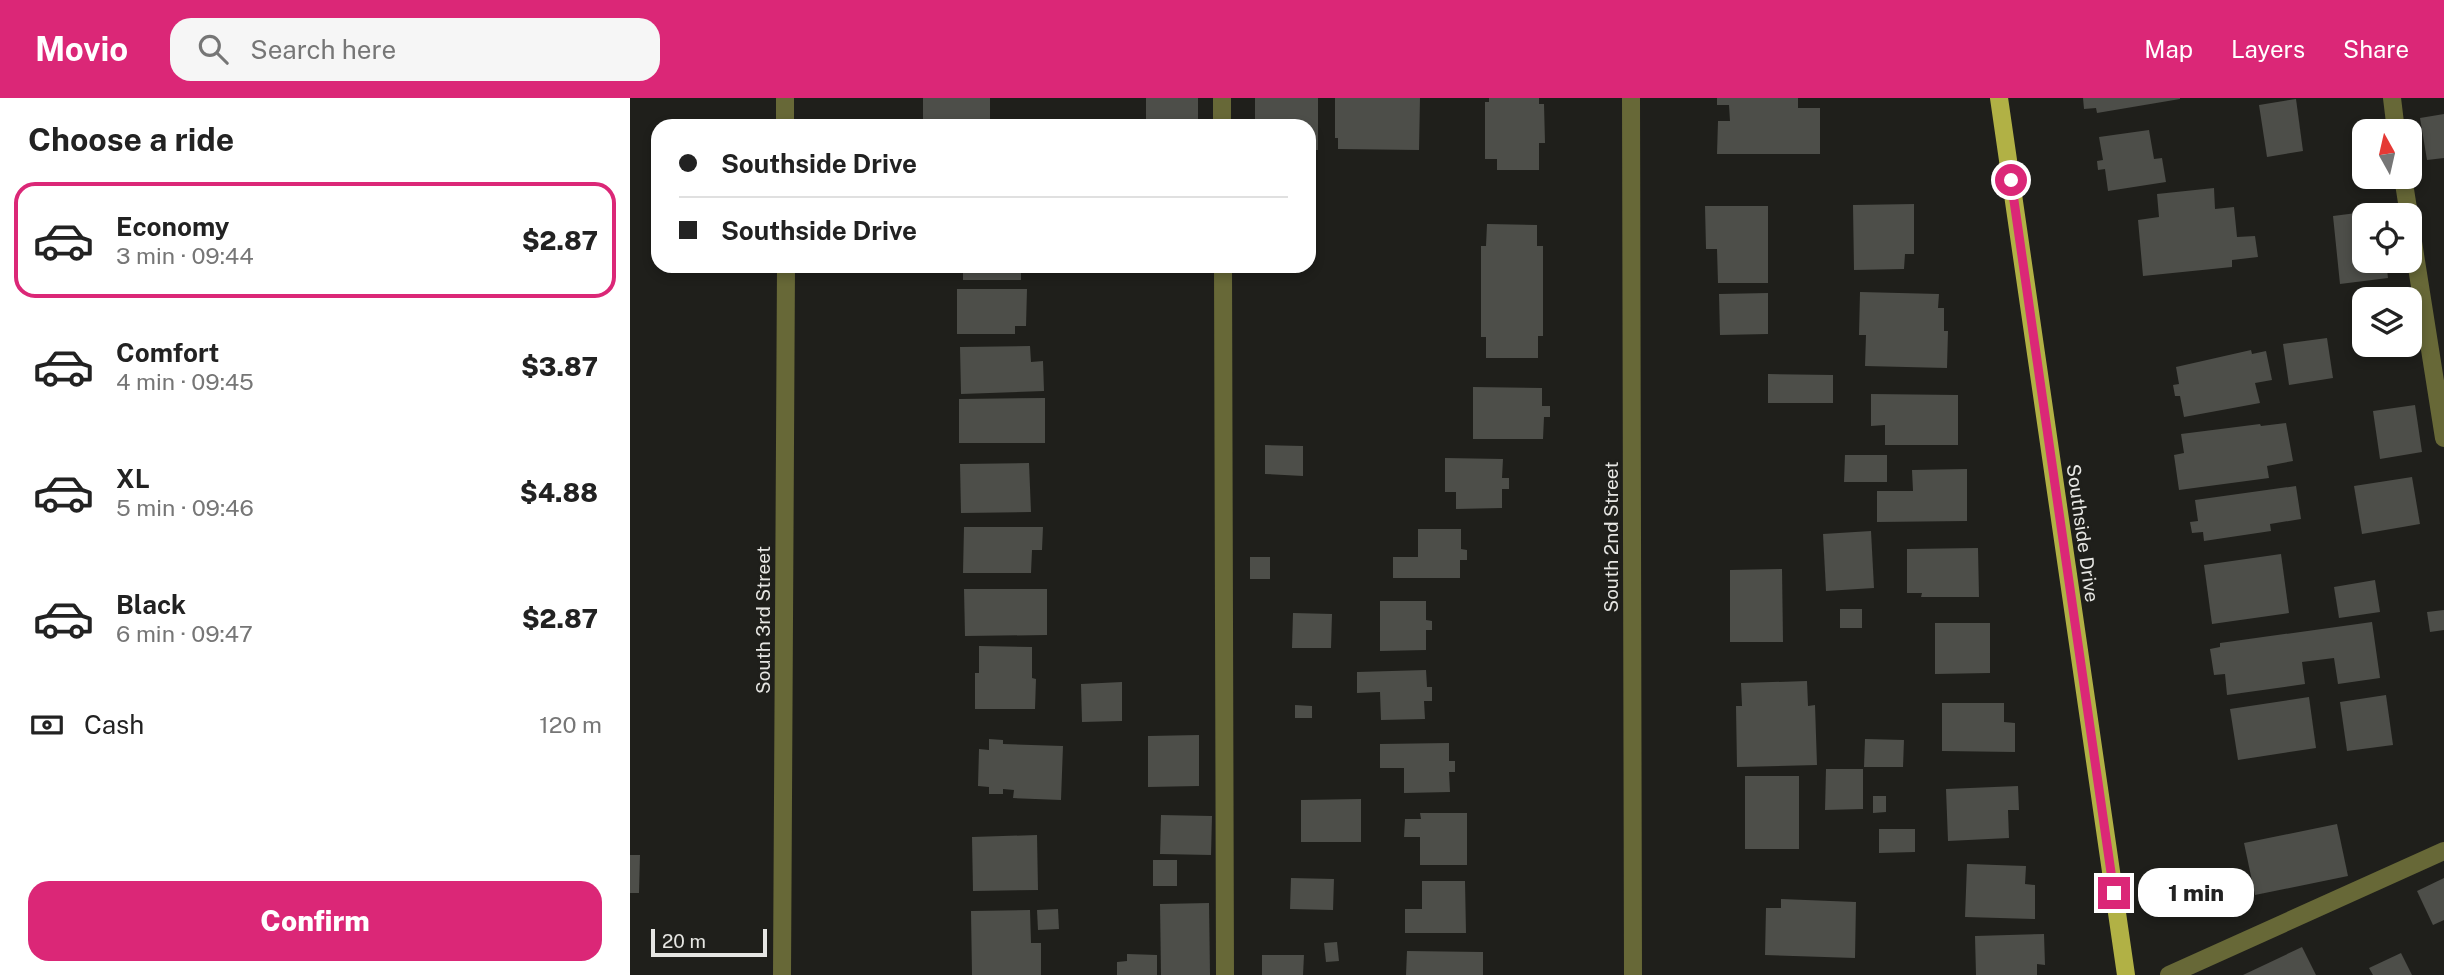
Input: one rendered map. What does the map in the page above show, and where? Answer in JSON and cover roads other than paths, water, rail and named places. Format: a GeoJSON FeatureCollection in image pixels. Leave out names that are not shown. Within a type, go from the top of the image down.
{"type":"FeatureCollection","features":[{"type":"Feature","properties":{"kind":"main road","name":"Southside Drive"},"geometry":{"type":"LineString","coordinates":[[1999,98],[2126,975]]}},
{"type":"Feature","properties":{"kind":"street"},"geometry":{"type":"LineString","coordinates":[[785,98],[785,119]]}},
{"type":"Feature","properties":{"kind":"street"},"geometry":{"type":"LineString","coordinates":[[1222,98],[1222,119]]}},
{"type":"Feature","properties":{"kind":"street","name":"South 2nd Street"},"geometry":{"type":"LineString","coordinates":[[1631,98],[1633,975]]}},
{"type":"Feature","properties":{"kind":"street"},"geometry":{"type":"LineString","coordinates":[[2392,98],[2395,119]]}},
{"type":"Feature","properties":{"kind":"street","name":"South 3rd Street"},"geometry":{"type":"LineString","coordinates":[[782,975],[786,273]]}},
{"type":"Feature","properties":{"kind":"street"},"geometry":{"type":"LineString","coordinates":[[1223,273],[1224,975]]}},
{"type":"Feature","properties":{"kind":"street"},"geometry":{"type":"LineString","coordinates":[[2418,273],[2444,438]]}},
{"type":"Feature","properties":{"kind":"street"},"geometry":{"type":"LineString","coordinates":[[2169,975],[2444,851]]}}]}
